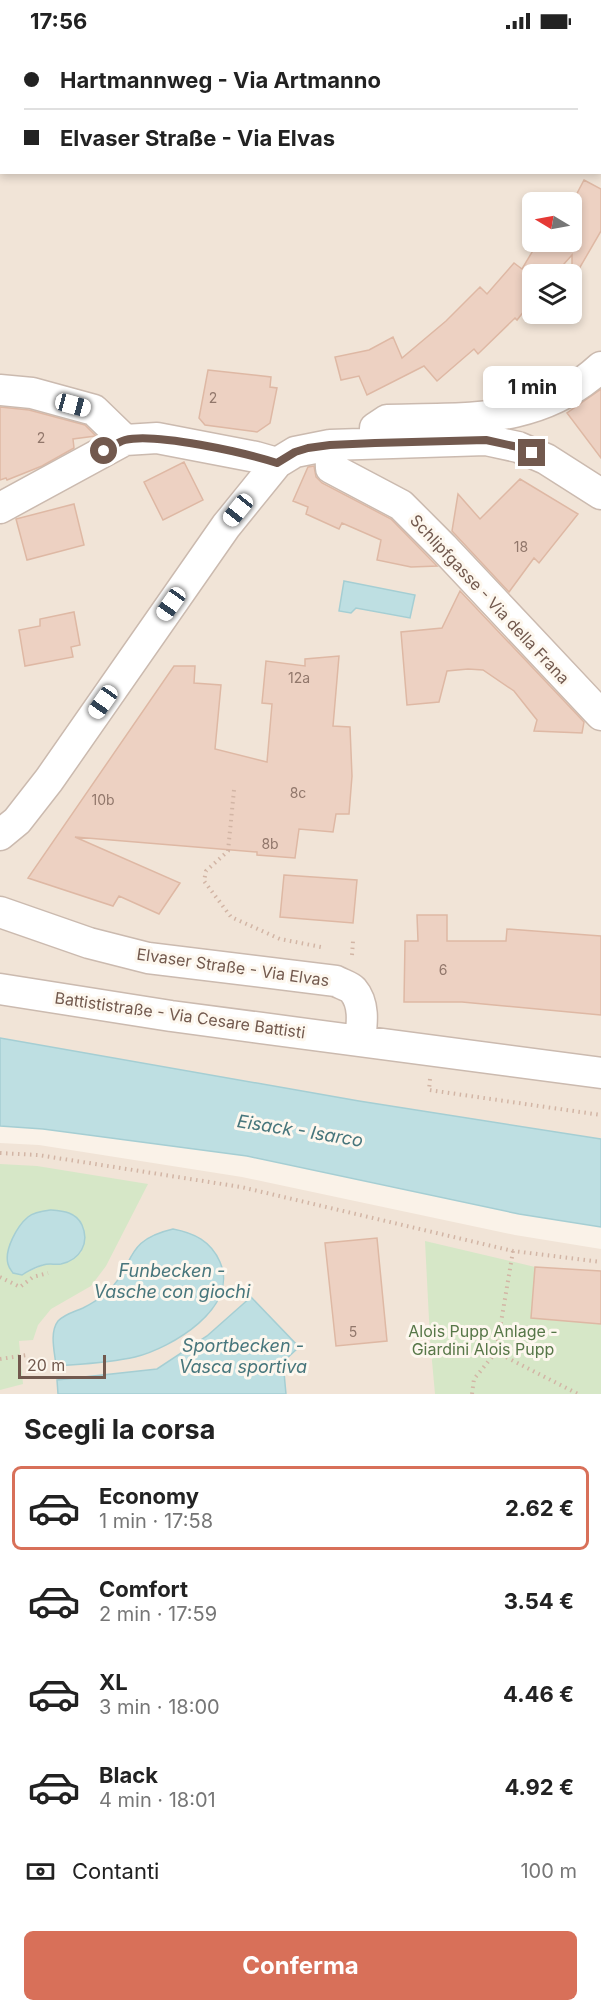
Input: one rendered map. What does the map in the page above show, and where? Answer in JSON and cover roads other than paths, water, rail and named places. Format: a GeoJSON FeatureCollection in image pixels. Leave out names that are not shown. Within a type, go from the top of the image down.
{"type":"FeatureCollection","features":[{"type":"Feature","properties":{"kind":"street"},"geometry":{"type":"LineString","coordinates":[[375,443],[375,428],[387,420],[499,416],[544,404],[583,383],[601,367]]}},
{"type":"Feature","properties":{"kind":"street"},"geometry":{"type":"LineString","coordinates":[[0,390],[32,393],[94,410],[125,440]]}},
{"type":"Feature","properties":{"kind":"street"},"geometry":{"type":"LineString","coordinates":[[0,508],[125,440],[157,438],[277,463]]}},
{"type":"Feature","properties":{"kind":"street"},"geometry":{"type":"LineString","coordinates":[[0,835],[17,821],[49,780],[226,526],[277,463],[295,452],[330,445],[486,440],[518,447],[546,459],[601,494]]}},
{"type":"Feature","properties":{"kind":"street","name":"Schlipfgasse - Via della Frana"},"geometry":{"type":"LineString","coordinates":[[330,445],[330,468],[401,505],[601,715]]}},
{"type":"Feature","properties":{"kind":"street","name":"Elvaser Straße - Via Elvas"},"geometry":{"type":"LineString","coordinates":[[0,912],[89,943],[147,958],[336,981],[352,989],[361,1004],[360,1041]]}},
{"type":"Feature","properties":{"kind":"street","name":"Battististraße - Via Cesare Battisti"},"geometry":{"type":"LineString","coordinates":[[0,989],[171,1016],[360,1041]]}},
{"type":"Feature","properties":{"kind":"street"},"geometry":{"type":"LineString","coordinates":[[360,1041],[601,1074]]}},
{"type":"Feature","properties":{"kind":"water"},"geometry":{"type":"Polygon","coordinates":[[[344,581],[415,595],[410,618],[356,608],[351,613],[339,611],[344,581]]]}},
{"type":"Feature","properties":{"kind":"water","name":"Eisack - Isarco"},"geometry":{"type":"Polygon","coordinates":[[[0,1038],[359,1101],[601,1139],[601,1227],[519,1214],[247,1156],[43,1129],[0,1126],[0,1038]]]}},
{"type":"Feature","properties":{"kind":"water"},"geometry":{"type":"Polygon","coordinates":[[[51,1210],[69,1213],[76,1217],[84,1232],[82,1250],[68,1262],[40,1266],[22,1275],[13,1273],[7,1258],[16,1232],[30,1215],[51,1210]]]}},
{"type":"Feature","properties":{"kind":"water","name":"Funbecken - Vasche con giochi"},"geometry":{"type":"Polygon","coordinates":[[[173,1229],[188,1233],[207,1243],[220,1262],[224,1279],[220,1295],[211,1310],[183,1335],[150,1352],[115,1361],[56,1366],[53,1337],[58,1321],[106,1293],[116,1283],[137,1247],[145,1240],[173,1229]]]}},
{"type":"Feature","properties":{"kind":"water","name":"Sportbecken - Vasca sportiva"},"geometry":{"type":"Polygon","coordinates":[[[251,1297],[299,1347],[283,1362],[286,1394],[58,1394],[57,1380],[157,1369],[207,1336],[251,1297]]]}},
{"type":"Feature","properties":{"kind":"park label","name":"Alois Pupp Anlage - Giardini Alois Pupp"},"geometry":{"type":"Point","coordinates":[483,1340]}}]}
